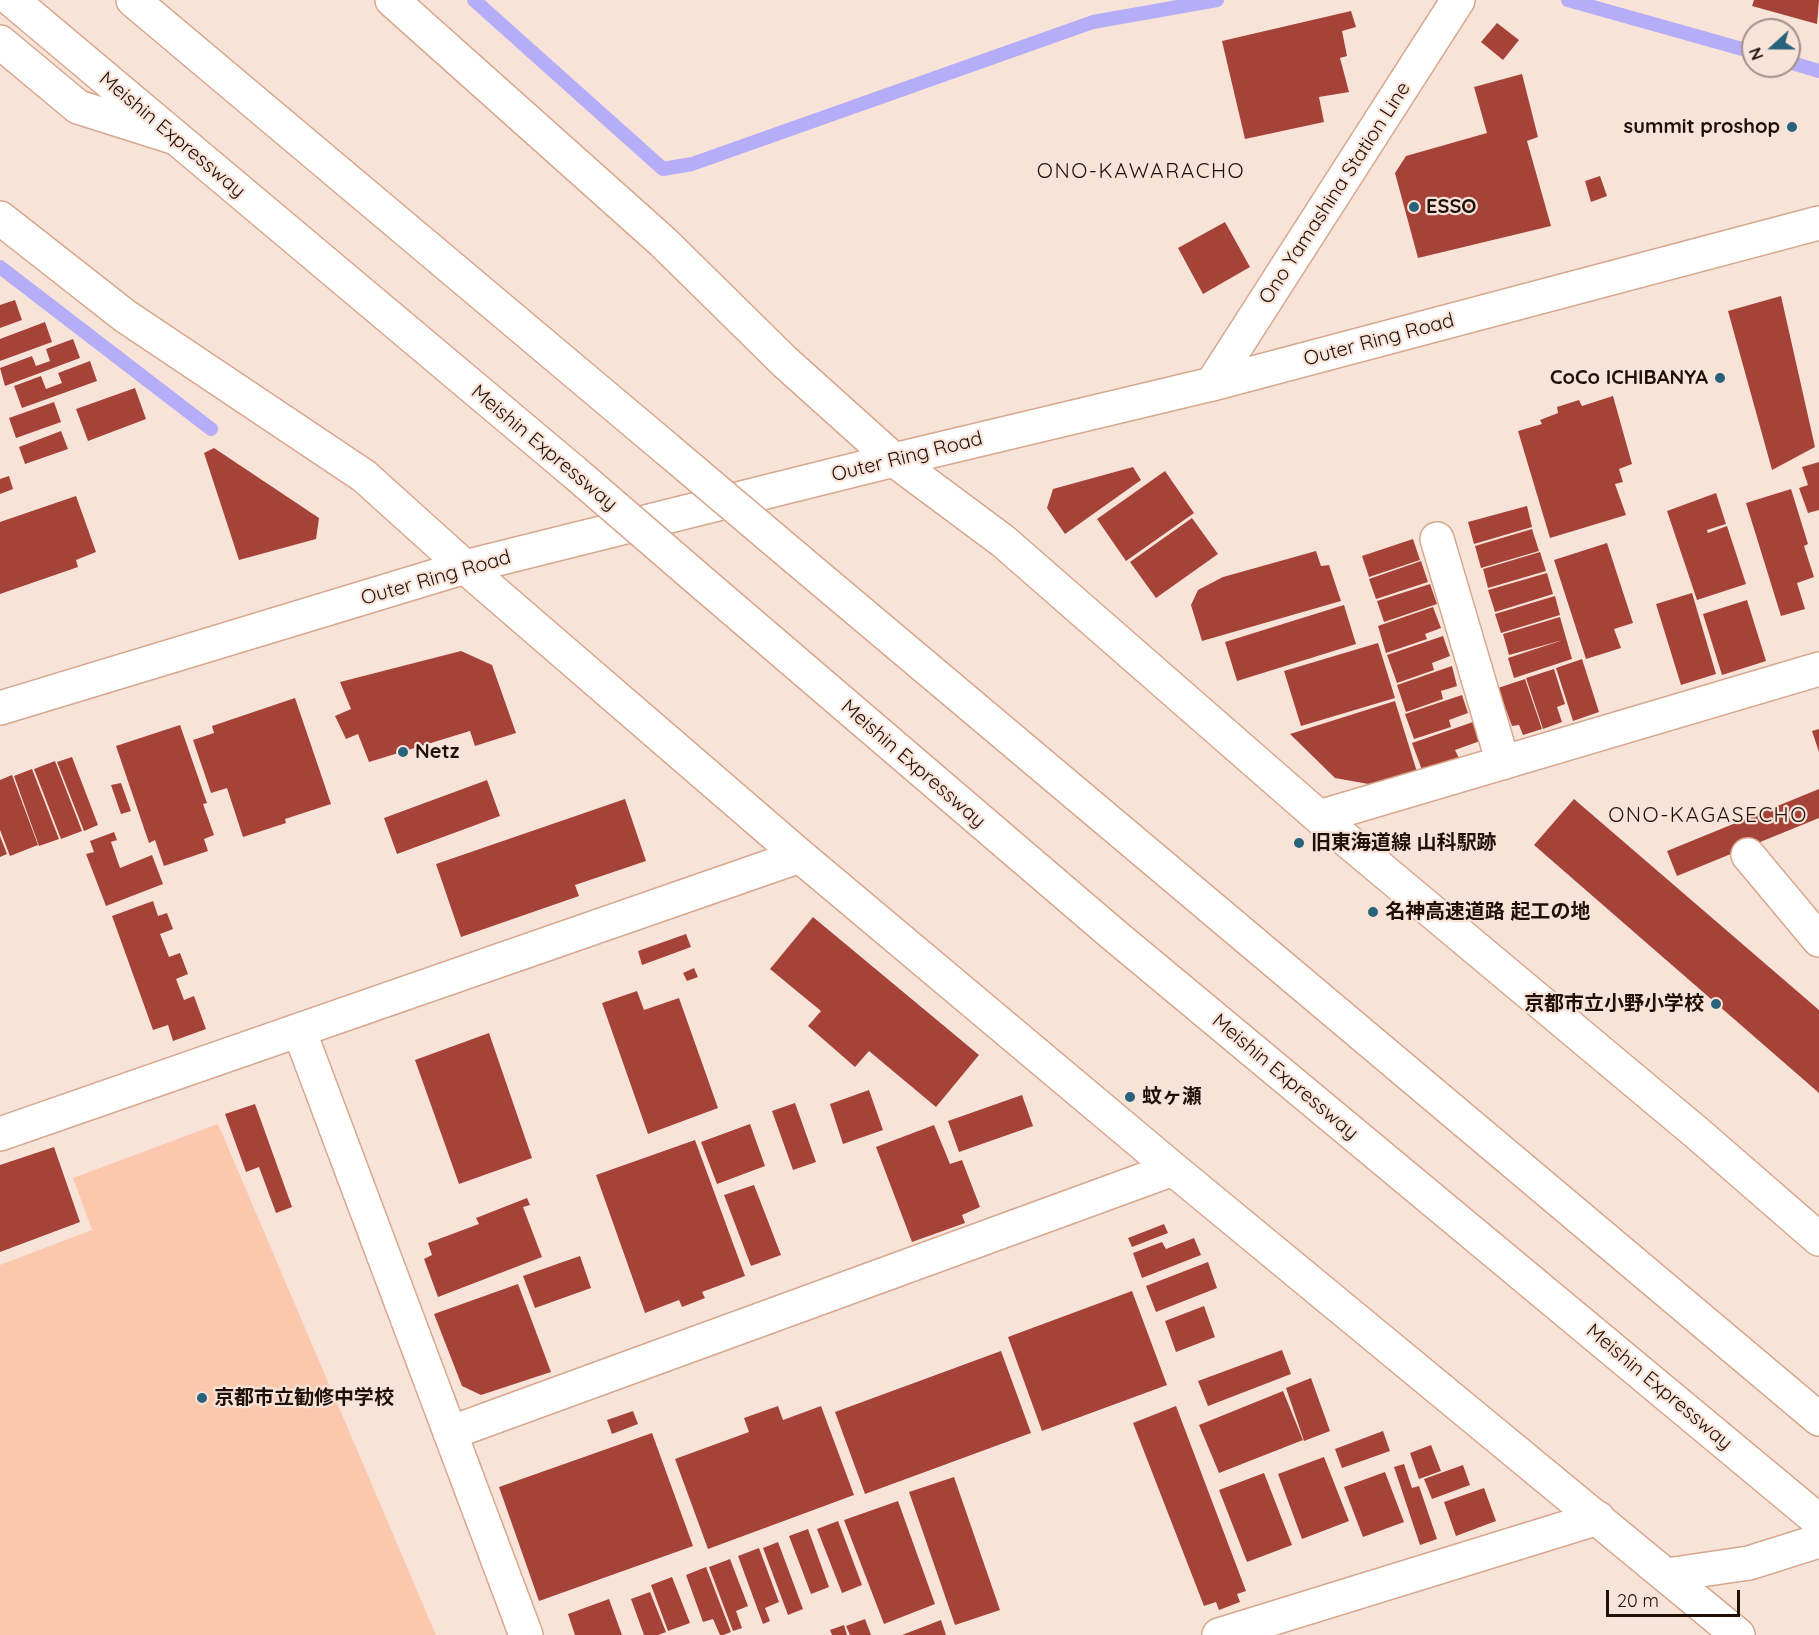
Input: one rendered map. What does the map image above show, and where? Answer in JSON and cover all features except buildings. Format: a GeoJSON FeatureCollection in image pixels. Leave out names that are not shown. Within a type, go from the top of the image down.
{"type":"FeatureCollection","features":[{"type":"Feature","properties":{"kind":"main road","name":"Meishin Expressway"},"geometry":{"type":"LineString","coordinates":[[12,0],[574,472],[1114,935],[1819,1521]]}},
{"type":"Feature","properties":{"kind":"main road"},"geometry":{"type":"LineString","coordinates":[[133,0],[1819,1419]]}},
{"type":"Feature","properties":{"kind":"main road"},"geometry":{"type":"LineString","coordinates":[[392,0],[663,242],[785,362],[894,460],[1004,541],[1319,817],[1697,1133],[1819,1239]]}},
{"type":"Feature","properties":{"kind":"main road","name":"Ono Yamashina Station Line"},"geometry":{"type":"LineString","coordinates":[[1212,384],[1458,0]]}},
{"type":"Feature","properties":{"kind":"main road"},"geometry":{"type":"LineString","coordinates":[[0,42],[78,107],[176,138]]}},
{"type":"Feature","properties":{"kind":"main road"},"geometry":{"type":"LineString","coordinates":[[0,218],[125,316],[364,476],[465,567],[800,856],[1173,1169],[1738,1635]]}},
{"type":"Feature","properties":{"kind":"main road","name":"Outer Ring Road"},"geometry":{"type":"LineString","coordinates":[[0,708],[465,567],[894,460],[1212,384],[1819,223]]}},
{"type":"Feature","properties":{"kind":"main road"},"geometry":{"type":"LineString","coordinates":[[1437,539],[1503,763]]}},
{"type":"Feature","properties":{"kind":"main road"},"geometry":{"type":"LineString","coordinates":[[1319,817],[1819,669]]}},
{"type":"Feature","properties":{"kind":"main road"},"geometry":{"type":"LineString","coordinates":[[1748,855],[1819,940]]}},
{"type":"Feature","properties":{"kind":"main road"},"geometry":{"type":"LineString","coordinates":[[0,1134],[800,856]]}},
{"type":"Feature","properties":{"kind":"main road"},"geometry":{"type":"LineString","coordinates":[[300,1030],[526,1635]]}},
{"type":"Feature","properties":{"kind":"main road"},"geometry":{"type":"LineString","coordinates":[[450,1433],[1173,1169]]}},
{"type":"Feature","properties":{"kind":"main road"},"geometry":{"type":"LineString","coordinates":[[1219,1635],[1598,1518]]}},
{"type":"Feature","properties":{"kind":"main road"},"geometry":{"type":"LineString","coordinates":[[1667,1575],[1749,1563],[1819,1541]]}},
{"type":"Feature","properties":{"kind":"shaded area","name":"京都市立勧修中学校"},"geometry":{"type":"Polygon","coordinates":[[[218,1124],[436,1635],[0,1635],[0,1265],[92,1230],[73,1178],[218,1124]]]}},
{"type":"Feature","properties":{"kind":"waterway"},"geometry":{"type":"LineString","coordinates":[[474,0],[663,169],[692,164],[1093,22],[1217,0]]}},
{"type":"Feature","properties":{"kind":"waterway"},"geometry":{"type":"LineString","coordinates":[[1568,0],[1741,49]]}},
{"type":"Feature","properties":{"kind":"waterway"},"geometry":{"type":"LineString","coordinates":[[1801,66],[1819,71]]}},
{"type":"Feature","properties":{"kind":"waterway"},"geometry":{"type":"LineString","coordinates":[[0,267],[211,429]]}},
{"type":"Feature","properties":{"kind":"place","name":"summit proshop"},"geometry":{"type":"Point","coordinates":[1792,127]}},
{"type":"Feature","properties":{"kind":"place","name":"ESSO"},"geometry":{"type":"Point","coordinates":[1414,207]}},
{"type":"Feature","properties":{"kind":"place","name":"CoCo ICHIBANYA"},"geometry":{"type":"Point","coordinates":[1720,378]}},
{"type":"Feature","properties":{"kind":"place","name":"Netz"},"geometry":{"type":"Point","coordinates":[403,752]}},
{"type":"Feature","properties":{"kind":"place","name":"旧東海道線 山科駅跡"},"geometry":{"type":"Point","coordinates":[1299,843]}},
{"type":"Feature","properties":{"kind":"place","name":"名神高速道路 起工の地"},"geometry":{"type":"Point","coordinates":[1373,912]}},
{"type":"Feature","properties":{"kind":"place","name":"京都市立小野小学校"},"geometry":{"type":"Point","coordinates":[1716,1004]}},
{"type":"Feature","properties":{"kind":"place","name":"蚊ヶ瀬"},"geometry":{"type":"Point","coordinates":[1130,1097]}},
{"type":"Feature","properties":{"kind":"place","name":"京都市立勧修中学校"},"geometry":{"type":"Point","coordinates":[202,1398]}},
{"type":"Feature","properties":{"kind":"district","name":"ONO-KAWARACHO"},"geometry":{"type":"Point","coordinates":[1141,172]}},
{"type":"Feature","properties":{"kind":"district","name":"ONO-KAGASECHO"},"geometry":{"type":"Point","coordinates":[1708,816]}}]}
